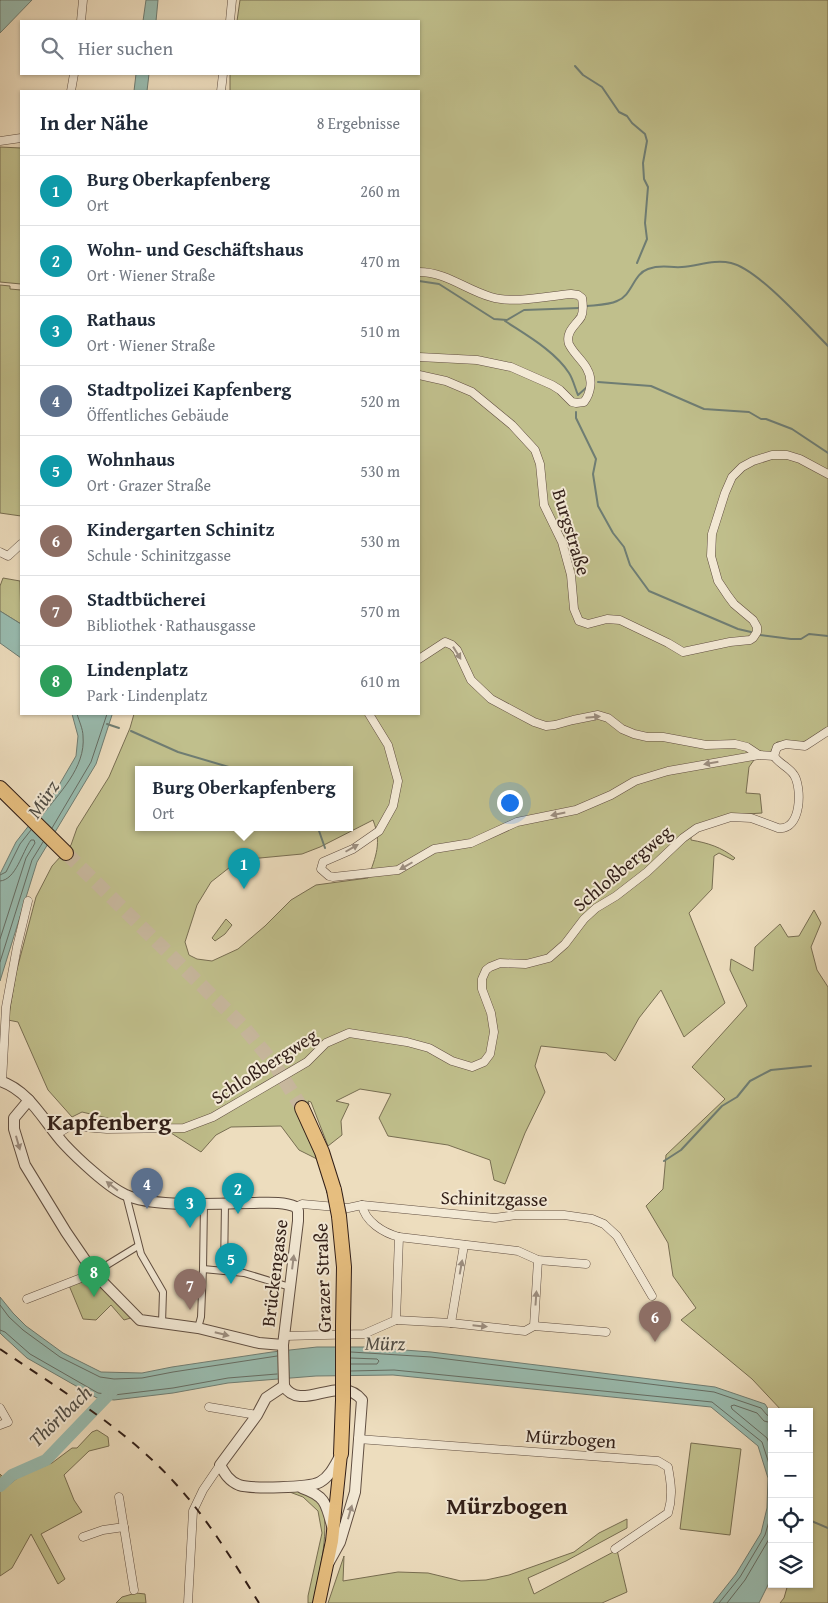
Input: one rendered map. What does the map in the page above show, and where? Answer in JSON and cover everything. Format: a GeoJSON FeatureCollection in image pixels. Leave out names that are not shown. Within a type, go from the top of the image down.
{"type":"FeatureCollection","features":[{"type":"Feature","properties":{"kind":"highway"},"geometry":{"type":"LineString","coordinates":[[0,788],[66,853]]}},
{"type":"Feature","properties":{"kind":"highway","name":"Grazer Straße"},"geometry":{"type":"LineString","coordinates":[[302,1108],[322,1152],[334,1190],[339,1216],[344,1267],[341,1454]]}},
{"type":"Feature","properties":{"kind":"main road","name":"Grazer Straße"},"geometry":{"type":"LineString","coordinates":[[319,1603],[328,1564],[341,1454]]}},
{"type":"Feature","properties":{"kind":"street"},"geometry":{"type":"LineString","coordinates":[[81,20],[83,0]]}},
{"type":"Feature","properties":{"kind":"street"},"geometry":{"type":"LineString","coordinates":[[230,20],[232,0]]}},
{"type":"Feature","properties":{"kind":"street"},"geometry":{"type":"LineString","coordinates":[[71,90],[74,75]]}},
{"type":"Feature","properties":{"kind":"street"},"geometry":{"type":"LineString","coordinates":[[221,90],[224,75]]}},
{"type":"Feature","properties":{"kind":"street"},"geometry":{"type":"LineString","coordinates":[[0,141],[20,138]]}},
{"type":"Feature","properties":{"kind":"street"},"geometry":{"type":"LineString","coordinates":[[420,272],[442,275],[492,298],[513,300],[578,294],[582,298],[583,308],[581,316],[569,334],[569,343],[587,368],[590,390],[584,402],[576,403],[572,402],[552,385],[510,367],[477,360],[420,357]]}},
{"type":"Feature","properties":{"kind":"street","name":"Burgstraße"},"geometry":{"type":"LineString","coordinates":[[420,375],[446,381],[472,392],[512,425],[535,450],[540,464],[544,505],[562,542],[571,575],[574,609],[579,621],[588,624],[607,619],[620,620],[668,643],[680,652],[750,640],[757,632],[757,627],[753,620],[734,604],[718,581],[711,556],[712,534],[725,493],[732,478],[753,460],[772,455],[787,455],[800,459],[828,474]]}},
{"type":"Feature","properties":{"kind":"street"},"geometry":{"type":"LineString","coordinates":[[0,552],[8,556],[20,545]]}},
{"type":"Feature","properties":{"kind":"street"},"geometry":{"type":"LineString","coordinates":[[420,658],[445,642],[452,644],[457,650],[471,680],[490,699],[534,722],[546,726],[598,715],[608,718],[622,729],[634,734],[706,745],[735,744],[747,747],[759,755]]}},
{"type":"Feature","properties":{"kind":"street"},"geometry":{"type":"LineString","coordinates":[[370,715],[388,745],[398,781],[393,806],[379,831],[352,849],[323,862],[322,869],[329,876],[333,877],[398,870],[434,849],[471,844],[517,822],[576,810],[611,795],[635,781],[668,771],[759,755],[774,756],[777,747],[786,744],[805,746],[828,732]]}},
{"type":"Feature","properties":{"kind":"street","name":"Schloßbergweg"},"geometry":{"type":"LineString","coordinates":[[57,1134],[70,1126],[117,1129],[184,1128],[213,1118],[307,1062],[326,1044],[349,1033],[407,1042],[428,1048],[452,1061],[472,1066],[484,1062],[490,1054],[494,1032],[491,1013],[482,989],[482,979],[486,970],[490,966],[500,963],[526,964],[549,958],[596,908],[616,896],[647,872],[683,838],[697,828],[731,817],[751,818],[778,828],[790,825],[795,820],[798,808],[798,783],[791,771],[774,756]]}},
{"type":"Feature","properties":{"kind":"street"},"geometry":{"type":"LineString","coordinates":[[28,901],[16,947],[6,1007],[1,1081],[16,1088],[29,1100],[65,1145],[112,1187],[128,1196],[154,1202],[275,1203],[296,1207]]}},
{"type":"Feature","properties":{"kind":"street"},"geometry":{"type":"LineString","coordinates":[[29,1100],[14,1118],[14,1128],[25,1165],[66,1232],[94,1272],[140,1320],[198,1328],[259,1342],[364,1334],[396,1320],[451,1323],[525,1331],[534,1326],[606,1332]]}},
{"type":"Feature","properties":{"kind":"street"},"geometry":{"type":"LineString","coordinates":[[128,1196],[127,1199],[138,1246],[145,1264],[156,1279],[162,1292],[162,1323]]}},
{"type":"Feature","properties":{"kind":"street"},"geometry":{"type":"LineString","coordinates":[[198,1328],[201,1317],[204,1203]]}},
{"type":"Feature","properties":{"kind":"street"},"geometry":{"type":"LineString","coordinates":[[225,1271],[226,1203]]}},
{"type":"Feature","properties":{"kind":"street","name":"Schinitzgasse"},"geometry":{"type":"LineString","coordinates":[[296,1207],[302,1204],[348,1208],[362,1205],[495,1218],[516,1215],[564,1214],[592,1219],[604,1224],[617,1236],[652,1296]]}},
{"type":"Feature","properties":{"kind":"street"},"geometry":{"type":"LineString","coordinates":[[362,1205],[363,1212],[381,1230],[399,1237],[518,1251],[538,1260],[586,1264]]}},
{"type":"Feature","properties":{"kind":"street","name":"Brückengasse"},"geometry":{"type":"LineString","coordinates":[[284,1340],[298,1221],[296,1207]]}},
{"type":"Feature","properties":{"kind":"street"},"geometry":{"type":"LineString","coordinates":[[396,1320],[399,1237]]}},
{"type":"Feature","properties":{"kind":"street"},"geometry":{"type":"LineString","coordinates":[[451,1323],[464,1244]]}},
{"type":"Feature","properties":{"kind":"street"},"geometry":{"type":"LineString","coordinates":[[27,1300],[94,1272],[138,1246]]}},
{"type":"Feature","properties":{"kind":"street"},"geometry":{"type":"LineString","coordinates":[[534,1326],[538,1260]]}},
{"type":"Feature","properties":{"kind":"street","name":"Grazer Straße"},"geometry":{"type":"LineString","coordinates":[[203,1271],[244,1273],[290,1287]]}},
{"type":"Feature","properties":{"kind":"street"},"geometry":{"type":"LineString","coordinates":[[284,1340],[284,1386],[291,1394],[309,1396],[337,1389],[352,1392],[362,1400],[355,1492],[340,1542],[328,1564]]}},
{"type":"Feature","properties":{"kind":"street"},"geometry":{"type":"LineString","coordinates":[[188,1603],[193,1511],[203,1490],[257,1415],[266,1398],[284,1386]]}},
{"type":"Feature","properties":{"kind":"street"},"geometry":{"type":"LineString","coordinates":[[209,1407],[257,1415]]}},
{"type":"Feature","properties":{"kind":"street"},"geometry":{"type":"LineString","coordinates":[[0,1408],[8,1422],[0,1425]]}},
{"type":"Feature","properties":{"kind":"street","name":"Mürzbogen"},"geometry":{"type":"LineString","coordinates":[[358,1439],[658,1461],[668,1467],[671,1483],[668,1513],[615,1549]]}},
{"type":"Feature","properties":{"kind":"street","name":"Grazer Straße"},"geometry":{"type":"LineString","coordinates":[[220,1465],[231,1481],[243,1486],[298,1487],[315,1484],[324,1480],[333,1470],[341,1454]]}},
{"type":"Feature","properties":{"kind":"street","name":"Grazer Straße"},"geometry":{"type":"LineString","coordinates":[[298,1487],[313,1492],[323,1500],[327,1505],[333,1530]]}},
{"type":"Feature","properties":{"kind":"street"},"geometry":{"type":"LineString","coordinates":[[337,1488],[346,1493],[355,1492]]}},
{"type":"Feature","properties":{"kind":"street"},"geometry":{"type":"LineString","coordinates":[[119,1498],[134,1590]]}},
{"type":"Feature","properties":{"kind":"street"},"geometry":{"type":"LineString","coordinates":[[83,1537],[103,1530],[124,1527]]}},
{"type":"Feature","properties":{"kind":"shaded area"},"geometry":{"type":"Polygon","coordinates":[[[240,0],[828,0],[828,728],[809,740],[777,742],[769,754],[759,753],[749,767],[746,793],[760,794],[762,813],[732,815],[691,830],[691,840],[714,846],[735,858],[733,860],[719,853],[714,856],[712,889],[689,913],[725,1003],[684,1037],[661,990],[639,1018],[615,1061],[606,1053],[541,1046],[535,1066],[545,1092],[525,1133],[505,1184],[494,1180],[490,1160],[448,1145],[388,1136],[379,1118],[391,1094],[360,1089],[336,1101],[349,1104],[341,1121],[342,1135],[328,1146],[311,1102],[308,1101],[309,1104],[297,1112],[309,1136],[317,1159],[299,1150],[281,1126],[231,1127],[216,1135],[201,1152],[171,1133],[82,1112],[72,1117],[48,1090],[18,1022],[8,1020],[16,973],[36,897],[52,866],[71,845],[77,828],[109,777],[134,715],[420,715],[420,90],[230,90],[230,75],[420,75],[420,20],[237,20],[240,0]],[[135,766],[135,831],[351,831],[302,854],[239,860],[211,882],[197,905],[185,942],[189,955],[197,959],[212,961],[238,949],[291,900],[316,885],[368,878],[377,849],[376,828],[373,820],[353,830],[353,766],[135,766]]]}},
{"type":"Feature","properties":{"kind":"shaded area"},"geometry":{"type":"Polygon","coordinates":[[[0,147],[20,148],[20,284],[0,282],[0,147]]]}},
{"type":"Feature","properties":{"kind":"shaded area"},"geometry":{"type":"Polygon","coordinates":[[[0,285],[10,286],[10,289],[20,290],[20,516],[0,513],[0,285]]]}},
{"type":"Feature","properties":{"kind":"shaded area"},"geometry":{"type":"Polygon","coordinates":[[[3,578],[20,581],[20,623],[0,611],[0,586],[3,578]]]}},
{"type":"Feature","properties":{"kind":"shaded area"},"geometry":{"type":"Polygon","coordinates":[[[814,910],[821,923],[811,947],[817,970],[828,987],[828,1603],[780,1603],[784,1598],[787,1588],[813,1588],[813,1408],[779,1408],[752,1379],[681,1320],[696,1308],[673,1276],[668,1243],[646,1206],[663,1189],[666,1155],[725,1099],[692,1067],[747,1006],[730,970],[731,959],[753,971],[755,947],[780,924],[788,937],[799,936],[814,910]]]}},
{"type":"Feature","properties":{"kind":"shaded area"},"geometry":{"type":"Polygon","coordinates":[[[226,919],[232,925],[225,934],[215,941],[212,938],[226,919]]]}},
{"type":"Feature","properties":{"kind":"shaded area"},"geometry":{"type":"Polygon","coordinates":[[[90,1274],[134,1317],[124,1320],[111,1305],[96,1320],[83,1319],[68,1283],[90,1274]]]}},
{"type":"Feature","properties":{"kind":"shaded area"},"geometry":{"type":"Polygon","coordinates":[[[97,1430],[108,1437],[109,1446],[89,1451],[64,1475],[74,1500],[82,1512],[41,1534],[65,1579],[58,1584],[31,1534],[12,1568],[0,1576],[0,1474],[10,1484],[20,1476],[52,1463],[72,1448],[77,1448],[92,1432],[97,1430]]]}},
{"type":"Feature","properties":{"kind":"shaded area"},"geometry":{"type":"Polygon","coordinates":[[[691,1443],[741,1449],[730,1535],[680,1529],[691,1443]]]}},
{"type":"Feature","properties":{"kind":"shaded area"},"geometry":{"type":"Polygon","coordinates":[[[287,1491],[303,1491],[323,1506],[325,1518],[324,1542],[313,1603],[308,1603],[308,1596],[322,1533],[318,1511],[303,1497],[287,1491]]]}},
{"type":"Feature","properties":{"kind":"shaded area"},"geometry":{"type":"Polygon","coordinates":[[[627,1519],[627,1528],[566,1561],[528,1578],[534,1594],[617,1550],[627,1592],[602,1603],[328,1603],[344,1556],[343,1581],[398,1572],[428,1573],[461,1581],[486,1580],[509,1575],[574,1552],[599,1533],[627,1519]]]}},
{"type":"Feature","properties":{"kind":"shaded area"},"geometry":{"type":"Polygon","coordinates":[[[136,1593],[145,1594],[146,1603],[116,1603],[122,1597],[136,1593]]]}},
{"type":"Feature","properties":{"kind":"water"},"geometry":{"type":"Polygon","coordinates":[[[32,0],[0,33],[0,1],[32,0]]]}},
{"type":"Feature","properties":{"kind":"water"},"geometry":{"type":"Polygon","coordinates":[[[146,0],[158,0],[156,20],[143,20],[146,0]]]}},
{"type":"Feature","properties":{"kind":"water"},"geometry":{"type":"Polygon","coordinates":[[[136,75],[149,75],[147,90],[134,90],[136,75]]]}},
{"type":"Feature","properties":{"kind":"water"},"geometry":{"type":"Polygon","coordinates":[[[0,611],[20,623],[20,657],[0,643],[0,611]]]}},
{"type":"Feature","properties":{"kind":"water","name":"Mürz"},"geometry":{"type":"Polygon","coordinates":[[[72,715],[112,715],[96,764],[37,862],[0,981],[0,874],[16,842],[55,792],[76,756],[78,736],[72,715]]]}},
{"type":"Feature","properties":{"kind":"water"},"geometry":{"type":"Polygon","coordinates":[[[0,1297],[26,1326],[63,1353],[101,1372],[142,1373],[272,1352],[317,1347],[364,1347],[431,1352],[715,1387],[765,1404],[768,1409],[768,1478],[758,1446],[711,1407],[393,1375],[316,1376],[228,1383],[173,1393],[114,1400],[97,1398],[27,1358],[0,1333],[0,1297]]]}},
{"type":"Feature","properties":{"kind":"water"},"geometry":{"type":"Polygon","coordinates":[[[768,1478],[768,1585],[759,1603],[713,1603],[736,1574],[761,1533],[767,1508],[768,1478]]]}},
{"type":"Feature","properties":{"kind":"waterway"},"geometry":{"type":"LineString","coordinates":[[575,66],[583,75],[602,87],[619,112],[627,116],[645,134],[647,141],[643,163],[644,179],[648,187],[645,223],[647,239],[637,263]]}},
{"type":"Feature","properties":{"kind":"waterway"},"geometry":{"type":"LineString","coordinates":[[587,306],[603,305],[622,298],[639,275],[648,269],[661,266],[682,267],[712,262],[725,262],[742,267],[768,286],[828,346]]}},
{"type":"Feature","properties":{"kind":"waterway"},"geometry":{"type":"LineString","coordinates":[[420,281],[439,284],[494,319],[507,320],[524,310],[580,308]]}},
{"type":"Feature","properties":{"kind":"waterway"},"geometry":{"type":"LineString","coordinates":[[505,321],[540,344],[563,365],[570,375],[578,395],[586,388]]}},
{"type":"Feature","properties":{"kind":"waterway"},"geometry":{"type":"LineString","coordinates":[[598,382],[651,386],[704,409],[749,412],[761,419],[766,419],[792,429],[828,453]]}},
{"type":"Feature","properties":{"kind":"waterway"},"geometry":{"type":"LineString","coordinates":[[576,412],[576,418],[596,459],[593,474],[598,506],[613,533],[624,547],[630,565],[649,591],[738,629],[751,632]]}},
{"type":"Feature","properties":{"kind":"waterway"},"geometry":{"type":"LineString","coordinates":[[760,635],[791,639],[801,639],[809,634],[828,636]]}},
{"type":"Feature","properties":{"kind":"waterway"},"geometry":{"type":"LineString","coordinates":[[107,724],[119,728]]}},
{"type":"Feature","properties":{"kind":"waterway"},"geometry":{"type":"LineString","coordinates":[[131,731],[178,752],[225,766]]}},
{"type":"Feature","properties":{"kind":"waterway"},"geometry":{"type":"LineString","coordinates":[[319,831],[325,848]]}},
{"type":"Feature","properties":{"kind":"waterway"},"geometry":{"type":"LineString","coordinates":[[664,1161],[681,1150],[722,1106],[737,1097],[750,1081],[771,1070],[811,1066]]}},
{"type":"Feature","properties":{"kind":"waterway","name":"Thörlbach"},"geometry":{"type":"LineString","coordinates":[[0,1486],[12,1475],[46,1460],[117,1386]]}},
{"type":"Feature","properties":{"kind":"waterway"},"geometry":{"type":"LineString","coordinates":[[813,1522],[828,1528]]}},
{"type":"Feature","properties":{"kind":"tunnel"},"geometry":{"type":"LineString","coordinates":[[66,853],[242,1025],[275,1065],[302,1108]]}},
{"type":"Feature","properties":{"kind":"railway"},"geometry":{"type":"LineString","coordinates":[[0,1349],[113,1427],[155,1463],[174,1482],[209,1525],[259,1603]]}},
{"type":"Feature","properties":{"kind":"place","name":"Burg Oberkapfenberg"},"geometry":{"type":"Point","coordinates":[244,889]}},
{"type":"Feature","properties":{"kind":"place","name":"Stadtpolizei Kapfenberg"},"geometry":{"type":"Point","coordinates":[147,1209]}},
{"type":"Feature","properties":{"kind":"place","name":"Wohn- und Geschäftshaus"},"geometry":{"type":"Point","coordinates":[238,1214]}},
{"type":"Feature","properties":{"kind":"place","name":"Rathaus"},"geometry":{"type":"Point","coordinates":[190,1228]}},
{"type":"Feature","properties":{"kind":"place","name":"Wohnhaus"},"geometry":{"type":"Point","coordinates":[231,1284]}},
{"type":"Feature","properties":{"kind":"place","name":"Lindenplatz"},"geometry":{"type":"Point","coordinates":[94,1297]}},
{"type":"Feature","properties":{"kind":"place","name":"Stadtbücherei"},"geometry":{"type":"Point","coordinates":[190,1310]}},
{"type":"Feature","properties":{"kind":"place","name":"Kindergarten Schinitz"},"geometry":{"type":"Point","coordinates":[655,1342]}},
{"type":"Feature","properties":{"kind":"district","name":"Kapfenberg"},"geometry":{"type":"Point","coordinates":[109,1122]}},
{"type":"Feature","properties":{"kind":"district","name":"Mürzbogen"},"geometry":{"type":"Point","coordinates":[507,1506]}}]}
